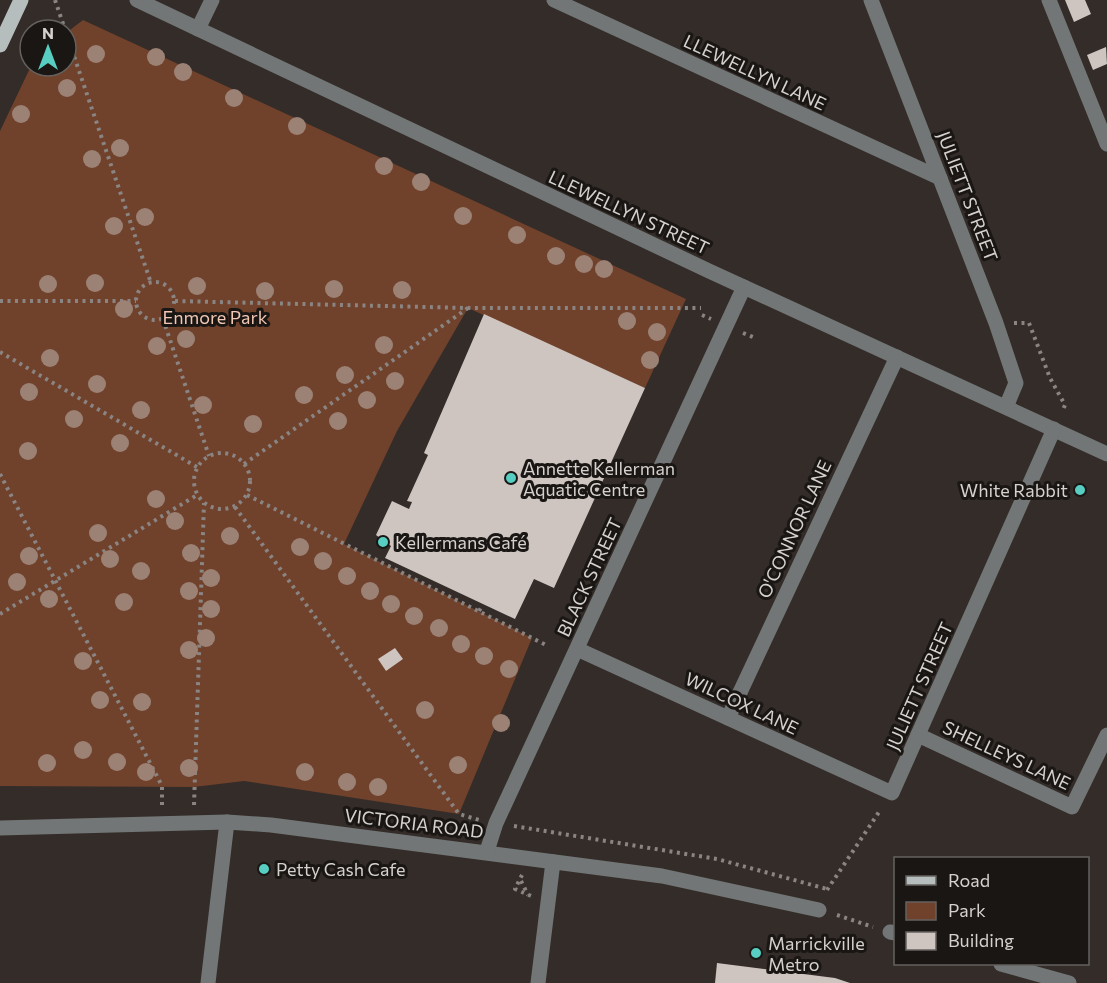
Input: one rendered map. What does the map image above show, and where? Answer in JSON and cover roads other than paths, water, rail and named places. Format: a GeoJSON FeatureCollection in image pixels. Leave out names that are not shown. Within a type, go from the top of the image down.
{"type":"FeatureCollection","features":[{"type":"Feature","properties":{"kind":"main road"},"geometry":{"type":"LineString","coordinates":[[0,45],[21,0]]}},
{"type":"Feature","properties":{"kind":"street","name":"LLEWELLYN STREET"},"geometry":{"type":"LineString","coordinates":[[137,0],[744,287],[1107,454]]}},
{"type":"Feature","properties":{"kind":"street"},"geometry":{"type":"LineString","coordinates":[[198,29],[212,0]]}},
{"type":"Feature","properties":{"kind":"street","name":"LLEWELLYN LANE"},"geometry":{"type":"LineString","coordinates":[[554,0],[940,178]]}},
{"type":"Feature","properties":{"kind":"street","name":"JULIETT STREET"},"geometry":{"type":"LineString","coordinates":[[871,0],[1016,383],[1006,407]]}},
{"type":"Feature","properties":{"kind":"street"},"geometry":{"type":"LineString","coordinates":[[1049,0],[1107,144]]}},
{"type":"Feature","properties":{"kind":"street","name":"BLACK STREET"},"geometry":{"type":"LineString","coordinates":[[487,852],[496,823],[744,287]]}},
{"type":"Feature","properties":{"kind":"street","name":"O'CONNOR LANE"},"geometry":{"type":"LineString","coordinates":[[728,718],[897,357]]}},
{"type":"Feature","properties":{"kind":"street","name":"JULIETT STREET"},"geometry":{"type":"LineString","coordinates":[[892,793],[1054,429]]}},
{"type":"Feature","properties":{"kind":"street","name":"WILCOX LANE"},"geometry":{"type":"LineString","coordinates":[[577,649],[892,793]]}},
{"type":"Feature","properties":{"kind":"street","name":"SHELLEYS LANE"},"geometry":{"type":"LineString","coordinates":[[918,735],[1072,807],[1107,735]]}},
{"type":"Feature","properties":{"kind":"street"},"geometry":{"type":"LineString","coordinates":[[208,983],[227,822]]}},
{"type":"Feature","properties":{"kind":"street","name":"VICTORIA ROAD"},"geometry":{"type":"LineString","coordinates":[[0,828],[227,822],[487,852],[662,876],[819,910]]}},
{"type":"Feature","properties":{"kind":"street"},"geometry":{"type":"LineString","coordinates":[[538,983],[553,862]]}},
{"type":"Feature","properties":{"kind":"street"},"geometry":{"type":"LineString","coordinates":[[1008,965],[1069,983]]}},
{"type":"Feature","properties":{"kind":"place","name":"Annette Kellerman Aquatic Centre"},"geometry":{"type":"Point","coordinates":[511,478]}},
{"type":"Feature","properties":{"kind":"place","name":"White Rabbit"},"geometry":{"type":"Point","coordinates":[1080,490]}},
{"type":"Feature","properties":{"kind":"place","name":"Kellermans Café"},"geometry":{"type":"Point","coordinates":[383,542]}},
{"type":"Feature","properties":{"kind":"place","name":"Petty Cash Cafe"},"geometry":{"type":"Point","coordinates":[264,869]}},
{"type":"Feature","properties":{"kind":"place","name":"Marrickville Metro"},"geometry":{"type":"Point","coordinates":[756,953]}},
{"type":"Feature","properties":{"kind":"park label","name":"Enmore Park"},"geometry":{"type":"Point","coordinates":[215,317]}}]}
